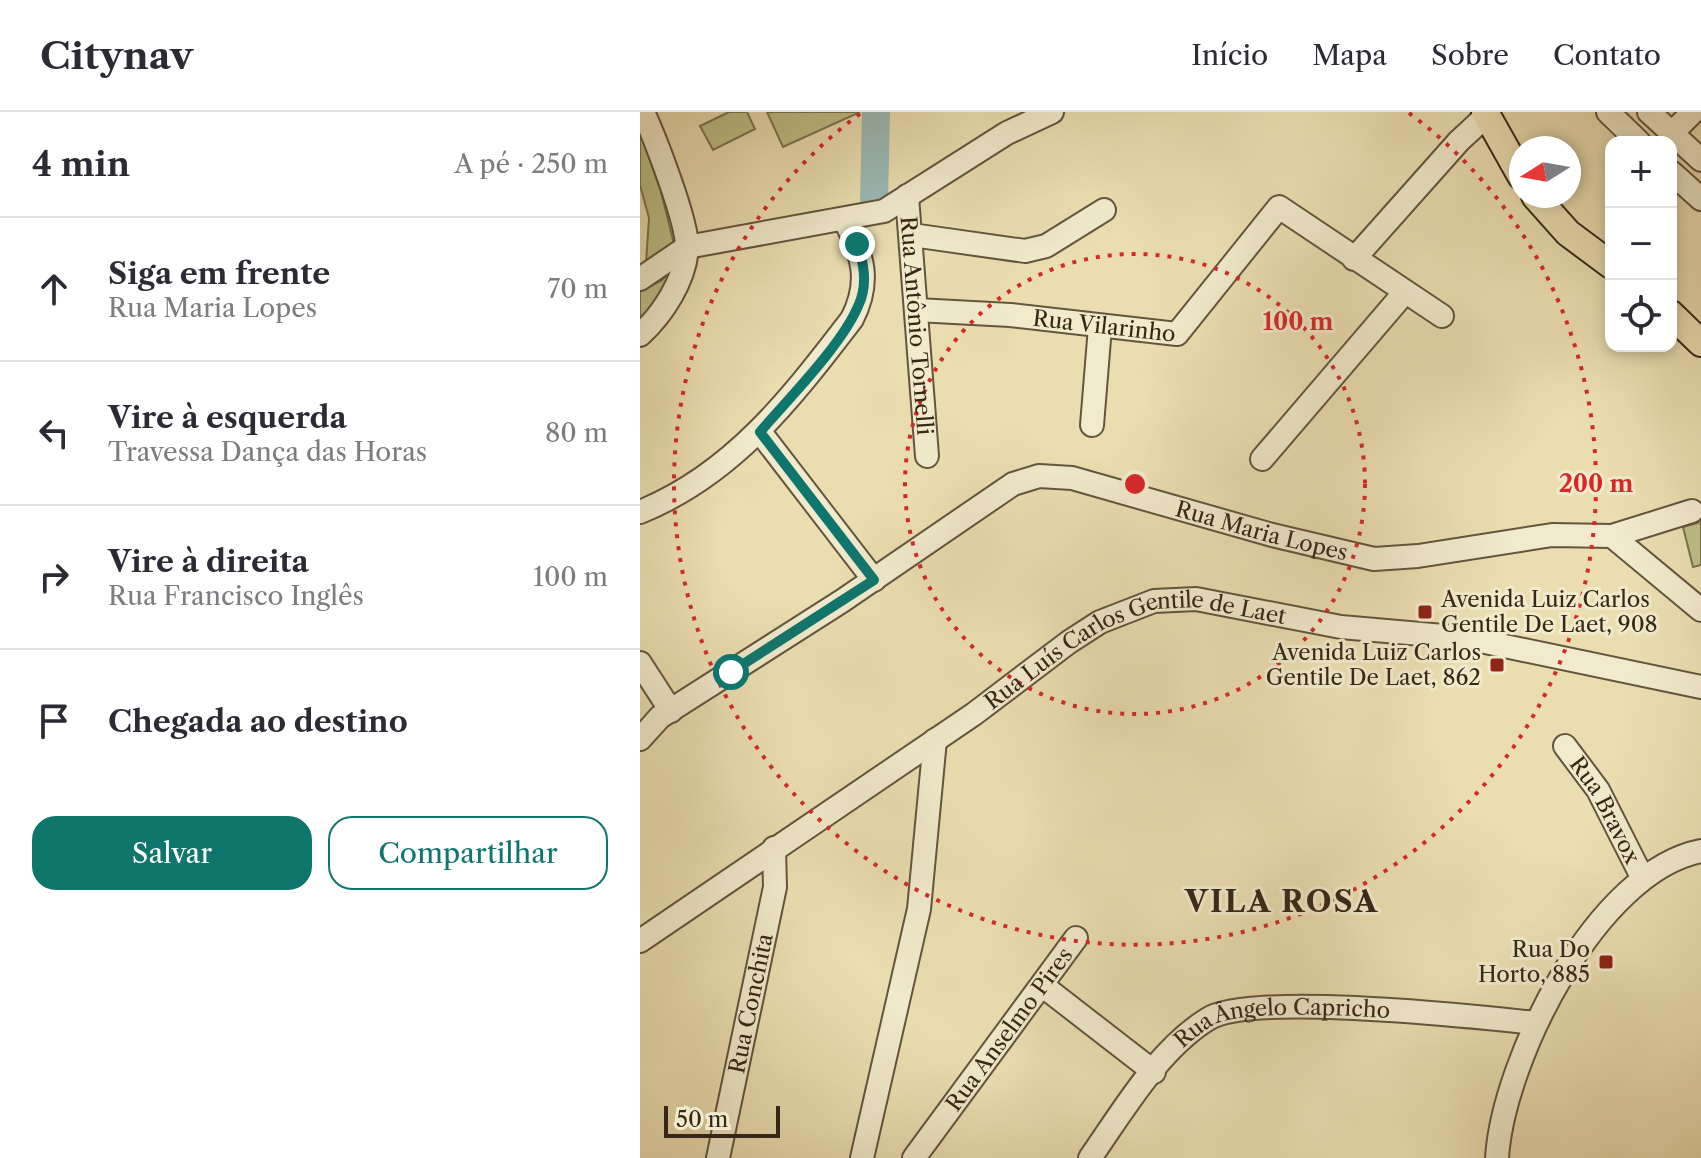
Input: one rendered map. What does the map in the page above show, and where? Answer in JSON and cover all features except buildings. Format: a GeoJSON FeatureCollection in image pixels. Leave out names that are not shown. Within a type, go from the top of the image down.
{"type":"FeatureCollection","features":[{"type":"Feature","properties":{"kind":"main road"},"geometry":{"type":"LineString","coordinates":[[1486,114],[1509,155]]}},
{"type":"Feature","properties":{"kind":"main road"},"geometry":{"type":"LineString","coordinates":[[1546,208],[1568,233],[1605,261]]}},
{"type":"Feature","properties":{"kind":"main road"},"geometry":{"type":"LineString","coordinates":[[1677,320],[1701,343]]}},
{"type":"Feature","properties":{"kind":"street"},"geometry":{"type":"LineString","coordinates":[[640,335],[670,297],[687,247],[671,184],[643,112]]}},
{"type":"Feature","properties":{"kind":"street"},"geometry":{"type":"LineString","coordinates":[[640,279],[687,247],[845,221],[884,211],[1007,133],[1052,112]]}},
{"type":"Feature","properties":{"kind":"street"},"geometry":{"type":"LineString","coordinates":[[1608,112],[1633,136]]}},
{"type":"Feature","properties":{"kind":"street"},"geometry":{"type":"LineString","coordinates":[[1649,112],[1701,160]]}},
{"type":"Feature","properties":{"kind":"street"},"geometry":{"type":"LineString","coordinates":[[1672,133],[1693,112]]}},
{"type":"Feature","properties":{"kind":"street"},"geometry":{"type":"LineString","coordinates":[[1442,316],[1354,259],[1486,114]]}},
{"type":"Feature","properties":{"kind":"street"},"geometry":{"type":"LineString","coordinates":[[1677,177],[1701,199]]}},
{"type":"Feature","properties":{"kind":"street","name":"Rua Antônio Tornelli"},"geometry":{"type":"LineString","coordinates":[[907,196],[927,456]]}},
{"type":"Feature","properties":{"kind":"street","name":"Rua Vilarinho"},"geometry":{"type":"LineString","coordinates":[[917,310],[1010,315],[1172,335],[1180,332],[1279,207],[1354,259]]}},
{"type":"Feature","properties":{"kind":"street"},"geometry":{"type":"LineString","coordinates":[[912,235],[1025,251],[1046,246],[1104,210]]}},
{"type":"Feature","properties":{"kind":"street"},"geometry":{"type":"LineString","coordinates":[[640,512],[692,488],[760,432],[824,355],[860,303],[863,260],[845,221]]}},
{"type":"Feature","properties":{"kind":"street"},"geometry":{"type":"LineString","coordinates":[[1262,459],[1405,292]]}},
{"type":"Feature","properties":{"kind":"street"},"geometry":{"type":"LineString","coordinates":[[1092,425],[1100,327]]}},
{"type":"Feature","properties":{"kind":"street"},"geometry":{"type":"LineString","coordinates":[[760,432],[874,580]]}},
{"type":"Feature","properties":{"kind":"street","name":"Rua Maria Lopes"},"geometry":{"type":"LineString","coordinates":[[640,739],[671,711],[874,580],[1013,484],[1056,475],[1374,559],[1418,556],[1552,535],[1612,536],[1692,511]]}},
{"type":"Feature","properties":{"kind":"street"},"geometry":{"type":"LineString","coordinates":[[1612,536],[1701,610]]}},
{"type":"Feature","properties":{"kind":"street","name":"Rua Luís Carlos Gentile de Laet"},"geometry":{"type":"LineString","coordinates":[[640,941],[935,740],[1100,622],[1131,608],[1177,598],[1341,627],[1466,638],[1701,687]]}},
{"type":"Feature","properties":{"kind":"street"},"geometry":{"type":"LineString","coordinates":[[640,663],[671,711]]}},
{"type":"Feature","properties":{"kind":"street"},"geometry":{"type":"LineString","coordinates":[[862,1158],[919,909],[935,740]]}},
{"type":"Feature","properties":{"kind":"street","name":"Rua Bravox"},"geometry":{"type":"LineString","coordinates":[[1565,746],[1598,790],[1642,877]]}},
{"type":"Feature","properties":{"kind":"street","name":"Rua Conchita"},"geometry":{"type":"LineString","coordinates":[[718,1158],[775,887],[774,848]]}},
{"type":"Feature","properties":{"kind":"street"},"geometry":{"type":"LineString","coordinates":[[1497,1158],[1511,1090],[1536,1023],[1569,964],[1642,877],[1668,862],[1701,851]]}},
{"type":"Feature","properties":{"kind":"street","name":"Rua Anselmo Pires"},"geometry":{"type":"LineString","coordinates":[[914,1158],[1076,938]]}},
{"type":"Feature","properties":{"kind":"street"},"geometry":{"type":"LineString","coordinates":[[1043,986],[1154,1072]]}},
{"type":"Feature","properties":{"kind":"street","name":"Rua Ângelo Capricho"},"geometry":{"type":"LineString","coordinates":[[1090,1158],[1154,1072],[1211,1017],[1238,1009],[1443,1014],[1536,1023]]}},
{"type":"Feature","properties":{"kind":"green space"},"geometry":{"type":"Polygon","coordinates":[[[729,112],[747,112],[755,129],[713,150],[700,126],[729,112]]]}},
{"type":"Feature","properties":{"kind":"green space"},"geometry":{"type":"Polygon","coordinates":[[[767,112],[860,112],[783,147],[767,112]]]}},
{"type":"Feature","properties":{"kind":"green space"},"geometry":{"type":"Polygon","coordinates":[[[640,131],[661,192],[674,244],[646,263],[649,218],[640,185],[640,131]]]}},
{"type":"Feature","properties":{"kind":"green space"},"geometry":{"type":"Polygon","coordinates":[[[671,271],[661,294],[640,323],[640,291],[661,281],[671,271]]]}},
{"type":"Feature","properties":{"kind":"green space"},"geometry":{"type":"Polygon","coordinates":[[[1701,522],[1701,565],[1693,567],[1683,527],[1701,522]]]}},
{"type":"Feature","properties":{"kind":"waterway"},"geometry":{"type":"LineString","coordinates":[[874,201],[876,112]]}},
{"type":"Feature","properties":{"kind":"place","name":"Avenida Luiz Carlos Gentile De Laet, 908"},"geometry":{"type":"Point","coordinates":[1425,612]}},
{"type":"Feature","properties":{"kind":"place","name":"Avenida Luiz Carlos Gentile De Laet, 862"},"geometry":{"type":"Point","coordinates":[1497,665]}},
{"type":"Feature","properties":{"kind":"place","name":"Rua Do Horto, 885"},"geometry":{"type":"Point","coordinates":[1606,962]}},
{"type":"Feature","properties":{"kind":"district","name":"VILA ROSA"},"geometry":{"type":"Point","coordinates":[1282,901]}},
{"type":"Feature","properties":{"kind":"route"},"geometry":{"type":"LineString","coordinates":[[731,672],[874,580],[760,432],[852,319],[863,291],[863,260],[857,244]]}}]}
